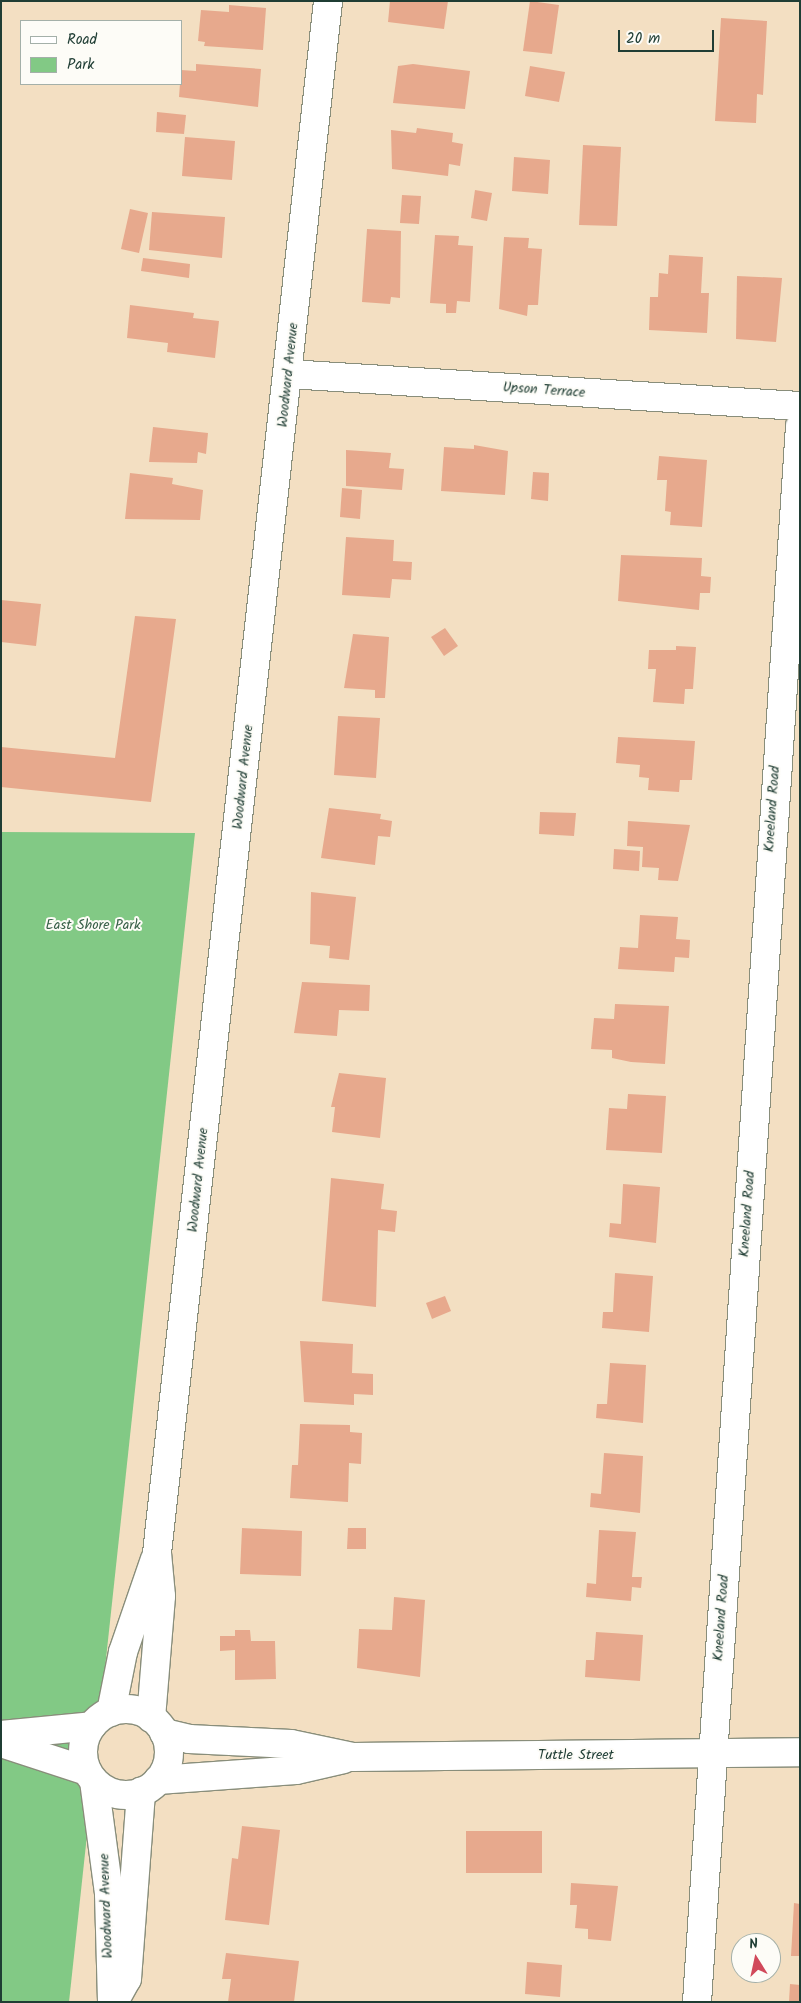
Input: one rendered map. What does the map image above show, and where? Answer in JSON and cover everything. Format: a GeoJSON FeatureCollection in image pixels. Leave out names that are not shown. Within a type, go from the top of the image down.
{"type":"FeatureCollection","features":[{"type":"Feature","properties":{"kind":"street","name":"Woodward Avenue"},"geometry":{"type":"LineString","coordinates":[[158,1725],[161,1596],[158,1553],[328,1]]}},
{"type":"Feature","properties":{"kind":"street","name":"Upson Terrace"},"geometry":{"type":"LineString","coordinates":[[288,374],[800,406]]}},
{"type":"Feature","properties":{"kind":"street","name":"Kneeland Road"},"geometry":{"type":"LineString","coordinates":[[697,2002],[800,426]]}},
{"type":"Feature","properties":{"kind":"street","name":"Woodward Avenue"},"geometry":{"type":"LineString","coordinates":[[101,1719],[158,1553]]}},
{"type":"Feature","properties":{"kind":"street"},"geometry":{"type":"LineString","coordinates":[[1,1735],[139,1711],[158,1725],[168,1758],[150,1786],[116,1794],[90,1776],[1,1744]]}},
{"type":"Feature","properties":{"kind":"street"},"geometry":{"type":"LineString","coordinates":[[90,1776],[83,1748],[101,1719]]}},
{"type":"Feature","properties":{"kind":"street","name":"Tuttle Street"},"geometry":{"type":"LineString","coordinates":[[158,1725],[189,1739],[291,1744],[353,1757],[800,1752]]}},
{"type":"Feature","properties":{"kind":"street","name":"Tuttle Street"},"geometry":{"type":"LineString","coordinates":[[150,1786],[296,1770],[353,1757]]}},
{"type":"Feature","properties":{"kind":"street","name":"Woodward Avenue"},"geometry":{"type":"LineString","coordinates":[[90,1776],[109,1894],[113,2002]]}},
{"type":"Feature","properties":{"kind":"street","name":"Woodward Avenue"},"geometry":{"type":"LineString","coordinates":[[113,2002],[127,1979],[150,1786]]}},
{"type":"Feature","properties":{"kind":"green space","name":"East Shore Park"},"geometry":{"type":"Polygon","coordinates":[[[1,832],[195,833],[69,2002],[1,2002],[1,832]]]}},
{"type":"Feature","properties":{"kind":"building"},"geometry":{"type":"Polygon","coordinates":[[[390,1],[448,1],[444,29],[388,22],[390,1]]]}},
{"type":"Feature","properties":{"kind":"building"},"geometry":{"type":"Polygon","coordinates":[[[530,1],[559,5],[552,54],[523,51],[530,1]]]}},
{"type":"Feature","properties":{"kind":"building"},"geometry":{"type":"Polygon","coordinates":[[[229,5],[266,8],[263,50],[204,46],[205,42],[198,41],[201,10],[229,12],[229,5]]]}},
{"type":"Feature","properties":{"kind":"building"},"geometry":{"type":"Polygon","coordinates":[[[721,18],[767,21],[763,95],[757,94],[756,123],[715,121],[721,18]]]}},
{"type":"Feature","properties":{"kind":"building"},"geometry":{"type":"Polygon","coordinates":[[[196,64],[261,69],[258,107],[179,97],[180,85],[182,85],[182,70],[196,71],[196,64]]]}},
{"type":"Feature","properties":{"kind":"building"},"geometry":{"type":"Polygon","coordinates":[[[413,64],[470,71],[465,109],[393,103],[398,66],[413,64]]]}},
{"type":"Feature","properties":{"kind":"building"},"geometry":{"type":"Polygon","coordinates":[[[530,66],[565,72],[559,102],[525,96],[530,66]]]}},
{"type":"Feature","properties":{"kind":"building"},"geometry":{"type":"Polygon","coordinates":[[[157,112],[186,115],[184,134],[156,132],[157,112]]]}},
{"type":"Feature","properties":{"kind":"building"},"geometry":{"type":"Polygon","coordinates":[[[417,128],[453,133],[452,142],[463,144],[460,166],[449,164],[448,176],[392,169],[391,130],[416,133],[417,128]]]}},
{"type":"Feature","properties":{"kind":"building"},"geometry":{"type":"Polygon","coordinates":[[[185,137],[235,141],[232,180],[182,176],[185,137]]]}},
{"type":"Feature","properties":{"kind":"building"},"geometry":{"type":"Polygon","coordinates":[[[583,145],[621,147],[617,226],[579,225],[583,145]]]}},
{"type":"Feature","properties":{"kind":"building"},"geometry":{"type":"Polygon","coordinates":[[[514,157],[550,160],[548,194],[512,191],[514,157]]]}},
{"type":"Feature","properties":{"kind":"building"},"geometry":{"type":"Polygon","coordinates":[[[475,190],[492,193],[487,221],[471,218],[475,190]]]}},
{"type":"Feature","properties":{"kind":"building"},"geometry":{"type":"Polygon","coordinates":[[[402,195],[421,196],[419,224],[400,223],[402,195]]]}},
{"type":"Feature","properties":{"kind":"building"},"geometry":{"type":"Polygon","coordinates":[[[130,209],[148,213],[139,253],[121,249],[130,209]]]}},
{"type":"Feature","properties":{"kind":"building"},"geometry":{"type":"Polygon","coordinates":[[[152,212],[225,217],[222,258],[149,250],[152,212]]]}},
{"type":"Feature","properties":{"kind":"building"},"geometry":{"type":"Polygon","coordinates":[[[367,229],[401,231],[400,298],[391,297],[390,304],[362,302],[367,229]]]}},
{"type":"Feature","properties":{"kind":"building"},"geometry":{"type":"Polygon","coordinates":[[[435,235],[459,236],[458,245],[473,246],[470,302],[457,301],[456,313],[446,313],[446,304],[430,303],[435,235]]]}},
{"type":"Feature","properties":{"kind":"building"},"geometry":{"type":"Polygon","coordinates":[[[504,237],[529,238],[528,248],[542,249],[538,305],[528,305],[527,316],[499,309],[504,237]]]}},
{"type":"Feature","properties":{"kind":"building"},"geometry":{"type":"Polygon","coordinates":[[[669,255],[703,257],[701,293],[709,293],[707,333],[649,330],[650,297],[658,297],[659,273],[668,274],[669,255]]]}},
{"type":"Feature","properties":{"kind":"building"},"geometry":{"type":"Polygon","coordinates":[[[143,258],[190,264],[189,278],[141,271],[143,258]]]}},
{"type":"Feature","properties":{"kind":"building"},"geometry":{"type":"Polygon","coordinates":[[[737,276],[782,278],[776,342],[736,339],[737,276]]]}},
{"type":"Feature","properties":{"kind":"building"},"geometry":{"type":"Polygon","coordinates":[[[130,305],[194,313],[193,318],[219,321],[215,358],[167,352],[168,343],[127,338],[130,305]]]}},
{"type":"Feature","properties":{"kind":"building"},"geometry":{"type":"Polygon","coordinates":[[[153,427],[208,433],[206,454],[198,452],[197,463],[149,462],[153,427]]]}},
{"type":"Feature","properties":{"kind":"building"},"geometry":{"type":"Polygon","coordinates":[[[474,445],[508,451],[505,495],[441,491],[444,447],[474,449],[474,445]]]}},
{"type":"Feature","properties":{"kind":"building"},"geometry":{"type":"Polygon","coordinates":[[[346,450],[391,453],[389,468],[404,469],[402,490],[346,486],[346,450]]]}},
{"type":"Feature","properties":{"kind":"building"},"geometry":{"type":"Polygon","coordinates":[[[659,456],[707,460],[702,527],[670,525],[671,512],[665,511],[667,480],[657,480],[659,456]]]}},
{"type":"Feature","properties":{"kind":"building"},"geometry":{"type":"Polygon","coordinates":[[[533,472],[549,473],[548,501],[531,499],[533,472]]]}},
{"type":"Feature","properties":{"kind":"building"},"geometry":{"type":"Polygon","coordinates":[[[130,473],[173,478],[172,484],[203,490],[200,520],[125,519],[130,473]]]}},
{"type":"Feature","properties":{"kind":"building"},"geometry":{"type":"Polygon","coordinates":[[[342,488],[362,490],[360,519],[340,517],[342,488]]]}},
{"type":"Feature","properties":{"kind":"building"},"geometry":{"type":"Polygon","coordinates":[[[346,537],[394,540],[393,561],[412,562],[411,580],[392,579],[390,598],[342,595],[346,537]]]}},
{"type":"Feature","properties":{"kind":"building"},"geometry":{"type":"Polygon","coordinates":[[[621,555],[702,558],[701,576],[711,577],[710,593],[700,593],[699,610],[618,601],[621,555]]]}},
{"type":"Feature","properties":{"kind":"building"},"geometry":{"type":"Polygon","coordinates":[[[1,600],[41,604],[36,646],[1,642],[1,600]]]}},
{"type":"Feature","properties":{"kind":"building"},"geometry":{"type":"Polygon","coordinates":[[[135,616],[176,619],[151,802],[1,787],[1,747],[115,758],[135,616]]]}},
{"type":"Feature","properties":{"kind":"building"},"geometry":{"type":"Polygon","coordinates":[[[445,628],[458,646],[444,656],[431,637],[445,628]]]}},
{"type":"Feature","properties":{"kind":"building"},"geometry":{"type":"Polygon","coordinates":[[[353,634],[389,637],[385,698],[375,698],[375,690],[344,688],[353,634]]]}},
{"type":"Feature","properties":{"kind":"building"},"geometry":{"type":"Polygon","coordinates":[[[676,646],[696,647],[693,689],[685,689],[684,704],[653,702],[656,669],[648,669],[649,650],[676,650],[676,646]]]}},
{"type":"Feature","properties":{"kind":"building"},"geometry":{"type":"Polygon","coordinates":[[[338,716],[380,718],[376,778],[334,775],[338,716]]]}},
{"type":"Feature","properties":{"kind":"building"},"geometry":{"type":"Polygon","coordinates":[[[618,737],[695,741],[692,780],[680,780],[679,792],[648,790],[649,778],[639,777],[640,765],[616,763],[618,737]]]}},
{"type":"Feature","properties":{"kind":"building"},"geometry":{"type":"Polygon","coordinates":[[[329,808],[381,814],[380,819],[392,821],[390,837],[378,836],[375,865],[321,858],[329,808]]]}},
{"type":"Feature","properties":{"kind":"building"},"geometry":{"type":"Polygon","coordinates":[[[540,812],[576,813],[574,836],[539,834],[540,812]]]}},
{"type":"Feature","properties":{"kind":"building"},"geometry":{"type":"Polygon","coordinates":[[[628,821],[690,825],[678,881],[658,880],[659,868],[642,867],[643,847],[627,846],[628,821]]]}},
{"type":"Feature","properties":{"kind":"building"},"geometry":{"type":"Polygon","coordinates":[[[614,849],[640,851],[639,871],[613,869],[614,849]]]}},
{"type":"Feature","properties":{"kind":"building"},"geometry":{"type":"Polygon","coordinates":[[[311,892],[356,897],[349,960],[329,958],[330,946],[310,944],[311,892]]]}},
{"type":"Feature","properties":{"kind":"building"},"geometry":{"type":"Polygon","coordinates":[[[640,915],[678,917],[676,939],[690,940],[689,958],[675,957],[674,972],[618,969],[620,947],[638,948],[640,915]]]}},
{"type":"Feature","properties":{"kind":"building"},"geometry":{"type":"Polygon","coordinates":[[[302,982],[370,985],[369,1011],[339,1010],[337,1036],[294,1033],[302,982]]]}},
{"type":"Feature","properties":{"kind":"building"},"geometry":{"type":"Polygon","coordinates":[[[615,1004],[669,1006],[665,1064],[631,1062],[612,1058],[612,1050],[591,1049],[594,1018],[614,1019],[615,1004]]]}},
{"type":"Feature","properties":{"kind":"building"},"geometry":{"type":"Polygon","coordinates":[[[339,1073],[386,1078],[380,1138],[332,1132],[335,1107],[331,1107],[339,1073]]]}},
{"type":"Feature","properties":{"kind":"building"},"geometry":{"type":"Polygon","coordinates":[[[628,1094],[666,1096],[662,1153],[606,1150],[609,1108],[627,1109],[628,1094]]]}},
{"type":"Feature","properties":{"kind":"building"},"geometry":{"type":"Polygon","coordinates":[[[331,1178],[384,1184],[381,1209],[397,1211],[395,1232],[378,1230],[376,1307],[322,1301],[331,1178]]]}},
{"type":"Feature","properties":{"kind":"building"},"geometry":{"type":"Polygon","coordinates":[[[623,1184],[660,1187],[656,1243],[609,1237],[610,1223],[621,1224],[623,1184]]]}},
{"type":"Feature","properties":{"kind":"building"},"geometry":{"type":"Polygon","coordinates":[[[615,1273],[653,1276],[649,1332],[602,1328],[603,1312],[613,1312],[615,1273]]]}},
{"type":"Feature","properties":{"kind":"building"},"geometry":{"type":"Polygon","coordinates":[[[445,1296],[451,1311],[432,1319],[426,1303],[445,1296]]]}},
{"type":"Feature","properties":{"kind":"building"},"geometry":{"type":"Polygon","coordinates":[[[300,1341],[353,1344],[352,1373],[373,1374],[373,1395],[354,1394],[354,1405],[304,1402],[300,1341]]]}},
{"type":"Feature","properties":{"kind":"building"},"geometry":{"type":"Polygon","coordinates":[[[610,1363],[646,1365],[643,1423],[596,1418],[597,1404],[607,1404],[610,1363]]]}},
{"type":"Feature","properties":{"kind":"building"},"geometry":{"type":"Polygon","coordinates":[[[300,1424],[350,1425],[350,1432],[362,1433],[361,1464],[349,1463],[348,1502],[290,1498],[292,1465],[298,1465],[300,1424]]]}},
{"type":"Feature","properties":{"kind":"building"},"geometry":{"type":"Polygon","coordinates":[[[604,1453],[643,1456],[640,1513],[590,1507],[591,1493],[601,1494],[604,1453]]]}},
{"type":"Feature","properties":{"kind":"building"},"geometry":{"type":"Polygon","coordinates":[[[242,1528],[302,1531],[301,1576],[240,1574],[242,1528]]]}},
{"type":"Feature","properties":{"kind":"building"},"geometry":{"type":"Polygon","coordinates":[[[348,1528],[366,1528],[366,1549],[347,1549],[348,1528]]]}},
{"type":"Feature","properties":{"kind":"building"},"geometry":{"type":"Polygon","coordinates":[[[599,1530],[636,1532],[632,1577],[642,1577],[641,1588],[632,1587],[631,1601],[586,1597],[587,1583],[596,1584],[599,1530]]]}},
{"type":"Feature","properties":{"kind":"building"},"geometry":{"type":"Polygon","coordinates":[[[394,1597],[425,1600],[420,1677],[357,1668],[359,1629],[392,1630],[394,1597]]]}},
{"type":"Feature","properties":{"kind":"building"},"geometry":{"type":"Polygon","coordinates":[[[235,1630],[250,1630],[251,1641],[275,1641],[276,1679],[235,1680],[235,1650],[220,1651],[220,1636],[235,1636],[235,1630]]]}},
{"type":"Feature","properties":{"kind":"building"},"geometry":{"type":"Polygon","coordinates":[[[596,1632],[643,1635],[640,1681],[585,1677],[586,1660],[594,1660],[596,1632]]]}},
{"type":"Feature","properties":{"kind":"building"},"geometry":{"type":"Polygon","coordinates":[[[242,1826],[280,1830],[269,1925],[225,1920],[232,1858],[238,1859],[242,1826]]]}},
{"type":"Feature","properties":{"kind":"building"},"geometry":{"type":"Polygon","coordinates":[[[466,1831],[542,1831],[542,1873],[466,1873],[466,1831]]]}},
{"type":"Feature","properties":{"kind":"building"},"geometry":{"type":"Polygon","coordinates":[[[571,1883],[618,1886],[611,1941],[588,1939],[588,1929],[575,1928],[577,1905],[570,1905],[571,1883]]]}},
{"type":"Feature","properties":{"kind":"building"},"geometry":{"type":"Polygon","coordinates":[[[794,1903],[800,1904],[800,1956],[791,1956],[794,1903]]]}},
{"type":"Feature","properties":{"kind":"building"},"geometry":{"type":"Polygon","coordinates":[[[226,1953],[299,1961],[294,2002],[228,2002],[231,1979],[222,1979],[226,1953]]]}},
{"type":"Feature","properties":{"kind":"building"},"geometry":{"type":"Polygon","coordinates":[[[527,1962],[562,1965],[560,1997],[525,1994],[527,1962]]]}},
{"type":"Feature","properties":{"kind":"building"},"geometry":{"type":"Polygon","coordinates":[[[790,1984],[800,1985],[800,2002],[789,2002],[790,1984]]]}}]}
